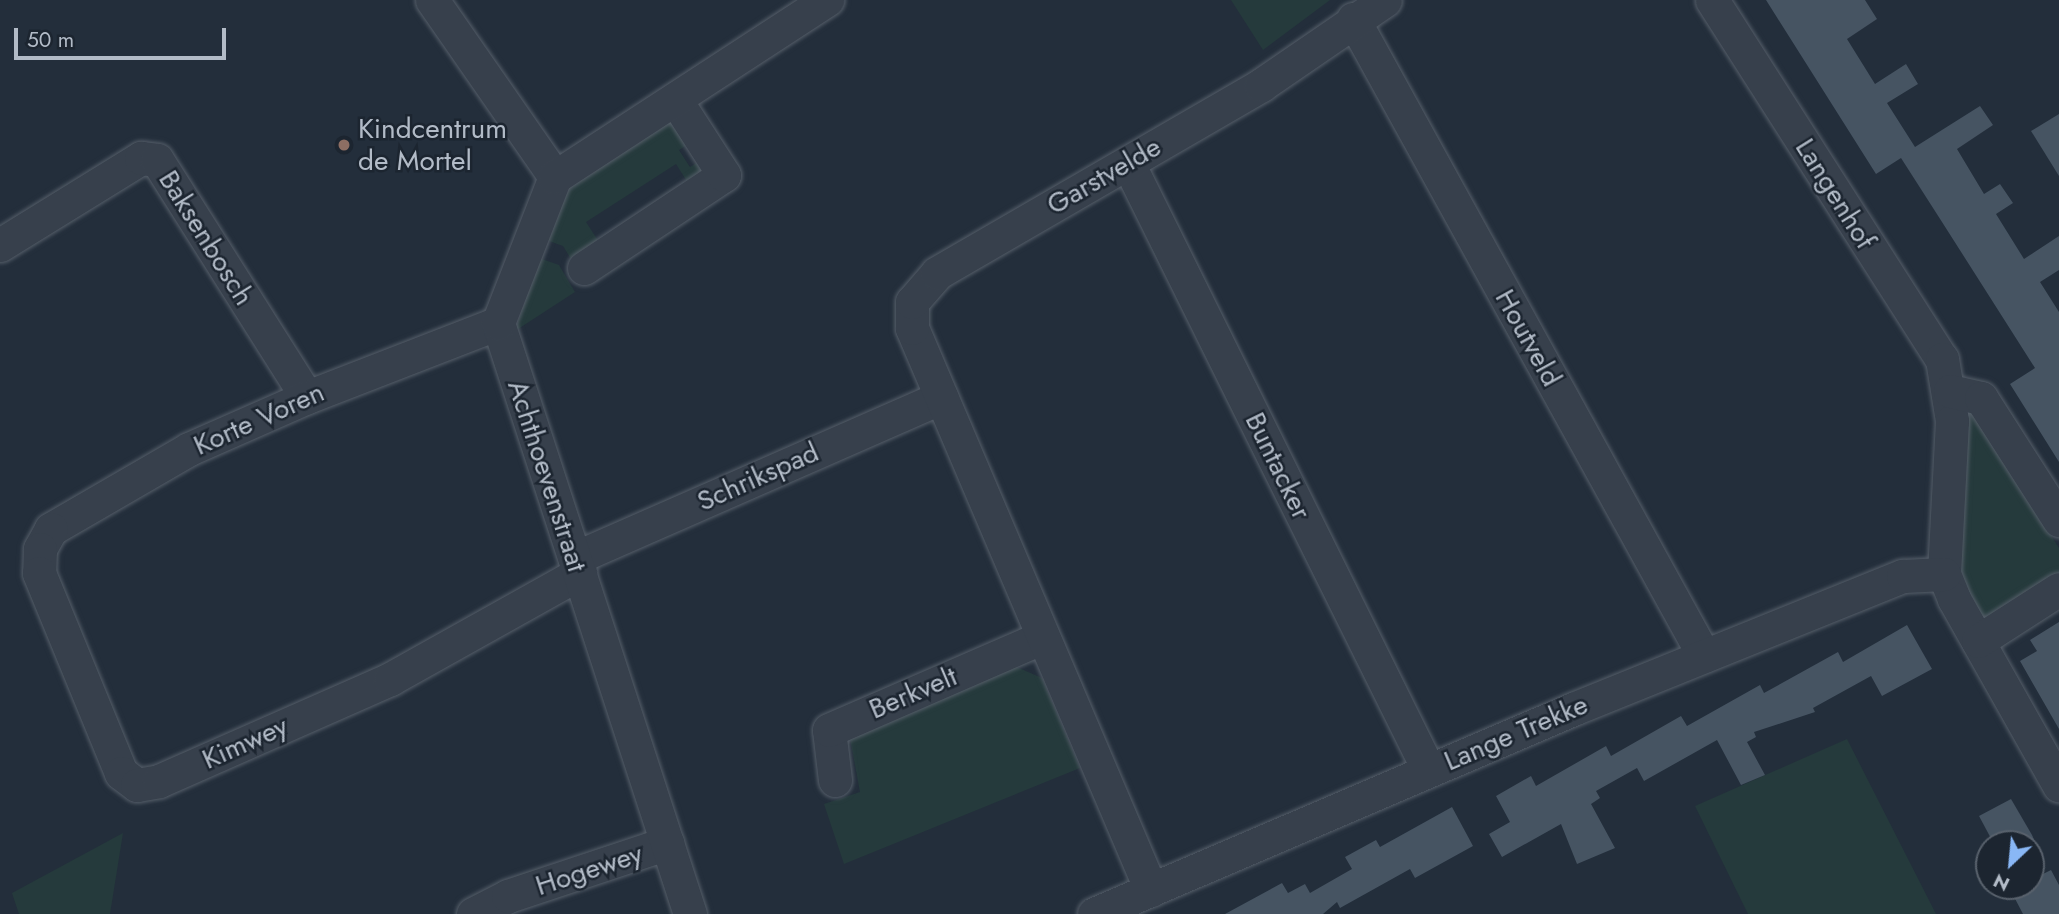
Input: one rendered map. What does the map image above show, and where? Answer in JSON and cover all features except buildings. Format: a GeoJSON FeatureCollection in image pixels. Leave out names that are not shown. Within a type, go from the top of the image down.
{"type":"FeatureCollection","features":[{"type":"Feature","properties":{"kind":"street"},"geometry":{"type":"LineString","coordinates":[[432,0],[555,177]]}},
{"type":"Feature","properties":{"kind":"street"},"geometry":{"type":"LineString","coordinates":[[498,323],[555,177],[827,0]]}},
{"type":"Feature","properties":{"kind":"street","name":"Garstvelde"},"geometry":{"type":"LineString","coordinates":[[941,397],[912,328],[912,302],[922,285],[1261,85],[1353,19],[1385,0]]}},
{"type":"Feature","properties":{"kind":"street","name":"Langenhof"},"geometry":{"type":"LineString","coordinates":[[1712,0],[1942,359],[1950,391],[1944,573],[1978,641],[2059,785]]}},
{"type":"Feature","properties":{"kind":"street","name":"Houtveld"},"geometry":{"type":"LineString","coordinates":[[1353,19],[1704,656]]}},
{"type":"Feature","properties":{"kind":"street"},"geometry":{"type":"LineString","coordinates":[[584,268],[724,175],[675,99]]}},
{"type":"Feature","properties":{"kind":"street","name":"Baksenbosch"},"geometry":{"type":"LineString","coordinates":[[1,244],[141,158],[157,160],[307,397]]}},
{"type":"Feature","properties":{"kind":"street","name":"Buntacker"},"geometry":{"type":"LineString","coordinates":[[1128,163],[1429,769]]}},
{"type":"Feature","properties":{"kind":"street","name":"Korte Voren"},"geometry":{"type":"LineString","coordinates":[[40,549],[51,529],[189,449],[307,397],[498,323]]}},
{"type":"Feature","properties":{"kind":"street","name":"Achthoevenstraat"},"geometry":{"type":"LineString","coordinates":[[498,323],[690,914]]}},
{"type":"Feature","properties":{"kind":"street"},"geometry":{"type":"LineString","coordinates":[[1950,391],[1980,398],[2059,520]]}},
{"type":"Feature","properties":{"kind":"street"},"geometry":{"type":"LineString","coordinates":[[941,397],[1151,890]]}},
{"type":"Feature","properties":{"kind":"street","name":"Schrikspad"},"geometry":{"type":"LineString","coordinates":[[578,566],[941,397]]}},
{"type":"Feature","properties":{"kind":"street","name":"Kimwey"},"geometry":{"type":"LineString","coordinates":[[40,549],[40,572],[116,761],[121,773],[137,785],[159,781],[390,680],[578,566]]}},
{"type":"Feature","properties":{"kind":"street","name":"Lange Trekke"},"geometry":{"type":"LineString","coordinates":[[1094,914],[1429,769],[1903,576],[1944,573]]}},
{"type":"Feature","properties":{"kind":"street"},"geometry":{"type":"LineString","coordinates":[[1978,641],[2059,589]]}},
{"type":"Feature","properties":{"kind":"street","name":"Berkvelt"},"geometry":{"type":"LineString","coordinates":[[835,780],[829,730],[1043,637]]}},
{"type":"Feature","properties":{"kind":"street","name":"Hogewey"},"geometry":{"type":"LineString","coordinates":[[473,914],[508,896],[667,844]]}},
{"type":"Feature","properties":{"kind":"green space"},"geometry":{"type":"Polygon","coordinates":[[[1231,0],[1330,0],[1263,50],[1231,0]]]}},
{"type":"Feature","properties":{"kind":"green space"},"geometry":{"type":"Polygon","coordinates":[[[672,116],[690,143],[679,150],[690,167],[701,160],[706,168],[688,183],[676,164],[586,222],[599,242],[571,259],[563,246],[546,240],[564,192],[574,179],[672,116]]]}},
{"type":"Feature","properties":{"kind":"green space"},"geometry":{"type":"Polygon","coordinates":[[[539,258],[559,265],[575,292],[515,331],[539,258]]]}},
{"type":"Feature","properties":{"kind":"green space"},"geometry":{"type":"Polygon","coordinates":[[[1969,407],[2059,548],[2059,576],[1983,625],[1959,573],[1966,409],[1969,407]]]}},
{"type":"Feature","properties":{"kind":"green space"},"geometry":{"type":"Polygon","coordinates":[[[1012,665],[1042,678],[1080,768],[844,864],[824,804],[860,792],[850,738],[1012,665]]]}},
{"type":"Feature","properties":{"kind":"green space"},"geometry":{"type":"Polygon","coordinates":[[[1847,739],[1936,914],[1748,914],[1695,806],[1847,739]]]}},
{"type":"Feature","properties":{"kind":"green space"},"geometry":{"type":"Polygon","coordinates":[[[123,833],[110,914],[19,914],[12,893],[123,833]]]}},
{"type":"Feature","properties":{"kind":"place","name":"Kindcentrum de Mortel"},"geometry":{"type":"Point","coordinates":[344,145]}}]}
